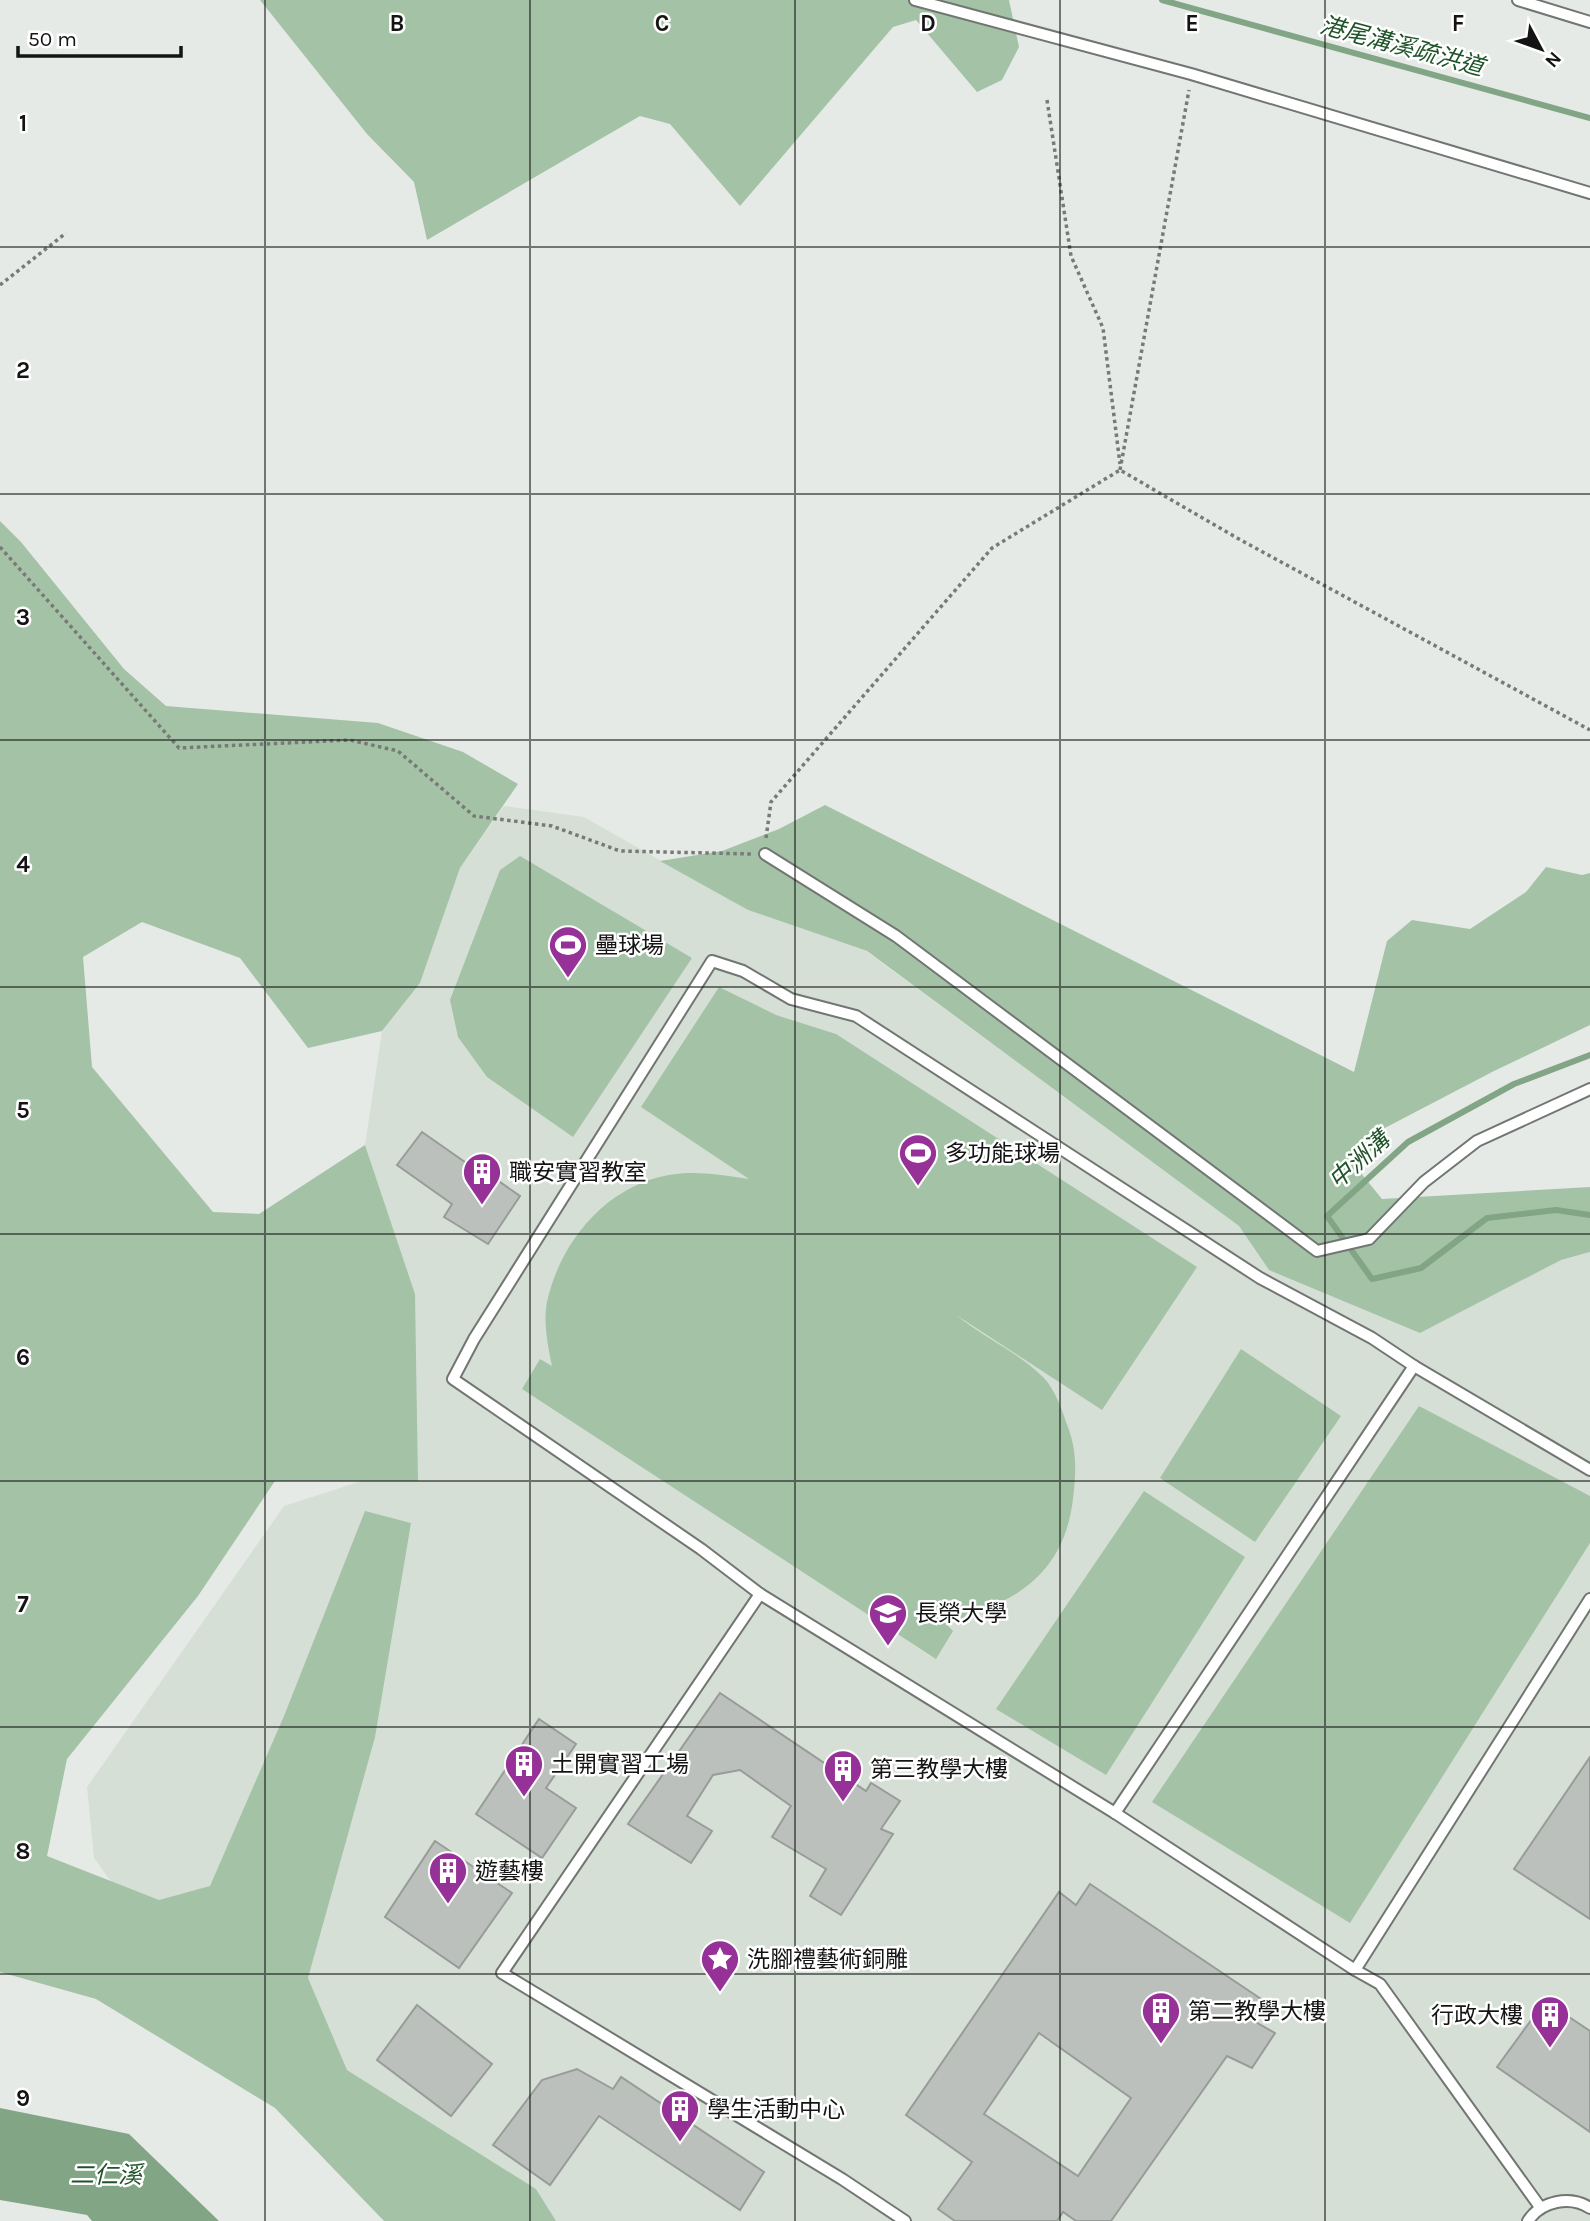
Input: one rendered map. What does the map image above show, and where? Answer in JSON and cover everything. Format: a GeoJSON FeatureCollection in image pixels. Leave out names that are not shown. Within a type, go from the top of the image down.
{"type":"FeatureCollection","features":[{"type":"Feature","properties":{"kind":"lane"},"geometry":{"type":"LineString","coordinates":[[915,0],[1191,74],[1590,193]]}},
{"type":"Feature","properties":{"kind":"lane"},"geometry":{"type":"LineString","coordinates":[[1518,0],[1590,22]]}},
{"type":"Feature","properties":{"kind":"lane"},"geometry":{"type":"LineString","coordinates":[[765,854],[896,936],[1317,1251],[1369,1239],[1424,1182],[1477,1141],[1590,1089]]}},
{"type":"Feature","properties":{"kind":"lane"},"geometry":{"type":"LineString","coordinates":[[1540,2207],[1380,1984],[1115,1813],[760,1594],[701,1549],[453,1379],[474,1339],[712,961],[743,971],[791,999],[856,1016],[1260,1278],[1372,1338],[1414,1366],[1590,1470]]}},
{"type":"Feature","properties":{"kind":"lane"},"geometry":{"type":"LineString","coordinates":[[1115,1813],[1414,1366]]}},
{"type":"Feature","properties":{"kind":"lane"},"geometry":{"type":"LineString","coordinates":[[760,1594],[502,1973],[842,2179],[905,2221]]}},
{"type":"Feature","properties":{"kind":"lane"},"geometry":{"type":"LineString","coordinates":[[1355,1970],[1590,1599]]}},
{"type":"Feature","properties":{"kind":"lane"},"geometry":{"type":"LineString","coordinates":[[1528,2221],[1540,2207],[1565,2201],[1584,2204],[1590,2208]]}},
{"type":"Feature","properties":{"kind":"path"},"geometry":{"type":"LineString","coordinates":[[0,547],[179,748],[350,740],[398,751],[474,816],[552,827],[620,851],[765,854],[771,803],[992,548],[1120,470],[1191,74]]}},
{"type":"Feature","properties":{"kind":"path"},"geometry":{"type":"LineString","coordinates":[[1047,100],[1071,256],[1103,328],[1120,470]]}},
{"type":"Feature","properties":{"kind":"path"},"geometry":{"type":"LineString","coordinates":[[0,285],[66,233]]}},
{"type":"Feature","properties":{"kind":"path"},"geometry":{"type":"LineString","coordinates":[[1120,470],[1237,538],[1590,730]]}},
{"type":"Feature","properties":{"kind":"shaded area"},"geometry":{"type":"Polygon","coordinates":[[[260,0],[1009,0],[1019,47],[1002,80],[977,92],[916,20],[893,27],[740,206],[670,124],[640,116],[427,240],[414,182],[367,134],[260,0]]]}},
{"type":"Feature","properties":{"kind":"shaded area"},"geometry":{"type":"Polygon","coordinates":[[[0,521],[21,542],[124,669],[166,706],[378,723],[463,752],[518,784],[460,868],[420,983],[382,1031],[308,1048],[240,958],[142,922],[83,957],[92,1067],[213,1212],[259,1214],[365,1145],[415,1294],[418,1481],[275,1481],[198,1596],[67,1759],[47,1856],[159,1900],[210,1886],[284,1716],[365,1511],[411,1523],[375,1737],[308,1978],[347,2070],[536,2189],[556,2221],[384,2221],[275,2108],[96,1999],[0,1972],[0,521]]]}},
{"type":"Feature","properties":{"kind":"shaded area"},"geometry":{"type":"Polygon","coordinates":[[[825,805],[1354,1072],[1387,941],[1412,920],[1470,929],[1526,892],[1546,867],[1582,875],[1590,873],[1590,1025],[1381,1130],[1360,1172],[1382,1199],[1590,1187],[1590,1252],[1561,1260],[1420,1333],[1269,1270],[1239,1226],[867,951],[748,910],[660,861],[722,851],[779,829],[825,805]]]}},
{"type":"Feature","properties":{"kind":"shaded area","name":"長榮大學"},"geometry":{"type":"Polygon","coordinates":[[[504,806],[584,817],[748,910],[866,951],[1239,1226],[1269,1270],[1561,1260],[1590,1252],[1590,2221],[555,2221],[536,2189],[347,2070],[155,1942],[94,1858],[87,1787],[284,1506],[408,1466],[415,1294],[365,1145],[382,1031],[420,983],[460,868],[504,806]]]}},
{"type":"Feature","properties":{"kind":"shaded area","name":"壘球場"},"geometry":{"type":"Polygon","coordinates":[[[520,856],[692,958],[573,1137],[487,1077],[458,1037],[450,1000],[500,870],[520,856]]]}},
{"type":"Feature","properties":{"kind":"shaded area"},"geometry":{"type":"Polygon","coordinates":[[[719,987],[776,1015],[836,1034],[1197,1267],[1102,1410],[956,1315],[1023,1360],[1048,1382],[1059,1402],[1072,1439],[1075,1481],[1068,1525],[1059,1548],[1047,1567],[1013,1595],[993,1606],[945,1623],[953,1631],[936,1659],[522,1389],[540,1359],[552,1366],[546,1318],[553,1280],[575,1238],[606,1204],[646,1181],[669,1175],[699,1173],[749,1179],[641,1107],[719,987]]]}},
{"type":"Feature","properties":{"kind":"shaded area"},"geometry":{"type":"Polygon","coordinates":[[[1241,1349],[1341,1416],[1255,1542],[1160,1478],[1241,1349]]]}},
{"type":"Feature","properties":{"kind":"shaded area"},"geometry":{"type":"Polygon","coordinates":[[[1419,1406],[1590,1496],[1590,1543],[1350,1923],[1152,1802],[1419,1406]]]}},
{"type":"Feature","properties":{"kind":"shaded area"},"geometry":{"type":"Polygon","coordinates":[[[1144,1491],[1245,1557],[1106,1775],[996,1709],[1144,1491]]]}},
{"type":"Feature","properties":{"kind":"water","name":"二仁溪"},"geometry":{"type":"Polygon","coordinates":[[[0,2108],[129,2134],[219,2221],[92,2221],[87,2215],[0,2200],[0,2108]]]}},
{"type":"Feature","properties":{"kind":"building"},"geometry":{"type":"Polygon","coordinates":[[[422,1132],[520,1196],[488,1244],[444,1217],[452,1204],[397,1165],[422,1132]]]}},
{"type":"Feature","properties":{"kind":"building","name":"第三教學大樓"},"geometry":{"type":"Polygon","coordinates":[[[720,1693],[866,1791],[871,1783],[900,1801],[881,1829],[893,1834],[841,1915],[810,1896],[826,1869],[772,1837],[791,1806],[740,1770],[713,1775],[687,1816],[712,1831],[691,1863],[628,1824],[720,1693]]]}},
{"type":"Feature","properties":{"kind":"building","name":"土開實習工場"},"geometry":{"type":"Polygon","coordinates":[[[539,1719],[576,1744],[546,1788],[576,1808],[542,1858],[476,1814],[539,1719]]]}},
{"type":"Feature","properties":{"kind":"building"},"geometry":{"type":"Polygon","coordinates":[[[1590,1757],[1590,1919],[1514,1869],[1590,1757]]]}},
{"type":"Feature","properties":{"kind":"building","name":"遊藝樓"},"geometry":{"type":"Polygon","coordinates":[[[435,1841],[512,1893],[459,1968],[385,1917],[435,1841]]]}},
{"type":"Feature","properties":{"kind":"building","name":"第二教學大樓"},"geometry":{"type":"Polygon","coordinates":[[[1090,1884],[1267,2003],[1254,2021],[1275,2033],[1252,2068],[1227,2056],[1111,2221],[1076,2221],[1063,2212],[1057,2221],[955,2221],[938,2209],[972,2162],[906,2115],[1059,1892],[1076,1905],[1090,1884]],[[1039,2033],[984,2114],[1078,2176],[1131,2098],[1039,2033]]]}},
{"type":"Feature","properties":{"kind":"building","name":"行政大樓"},"geometry":{"type":"Polygon","coordinates":[[[1545,2001],[1590,2031],[1590,2132],[1497,2067],[1545,2001]]]}},
{"type":"Feature","properties":{"kind":"building"},"geometry":{"type":"Polygon","coordinates":[[[417,2005],[492,2064],[451,2116],[377,2060],[417,2005]]]}},
{"type":"Feature","properties":{"kind":"building"},"geometry":{"type":"Polygon","coordinates":[[[577,2069],[613,2089],[621,2077],[764,2172],[740,2210],[599,2116],[550,2185],[493,2145],[542,2080],[577,2069]]]}},
{"type":"Feature","properties":{"kind":"waterway","name":"港尾溝溪疏洪道"},"geometry":{"type":"LineString","coordinates":[[1162,0],[1590,118]]}},
{"type":"Feature","properties":{"kind":"waterway","name":"中洲溝"},"geometry":{"type":"LineString","coordinates":[[1590,1055],[1514,1084],[1408,1142],[1327,1216],[1372,1279],[1421,1268],[1487,1218],[1556,1210],[1590,1215]]}},
{"type":"Feature","properties":{"kind":"place","name":"壘球場"},"geometry":{"type":"Point","coordinates":[568,979]}},
{"type":"Feature","properties":{"kind":"place","name":"多功能球場"},"geometry":{"type":"Point","coordinates":[918,1187]}},
{"type":"Feature","properties":{"kind":"place","name":"職安實習教室"},"geometry":{"type":"Point","coordinates":[482,1206]}},
{"type":"Feature","properties":{"kind":"place","name":"長榮大學"},"geometry":{"type":"Point","coordinates":[888,1647]}},
{"type":"Feature","properties":{"kind":"place","name":"土開實習工場"},"geometry":{"type":"Point","coordinates":[524,1798]}},
{"type":"Feature","properties":{"kind":"place","name":"第三教學大樓"},"geometry":{"type":"Point","coordinates":[843,1803]}},
{"type":"Feature","properties":{"kind":"place","name":"遊藝樓"},"geometry":{"type":"Point","coordinates":[448,1905]}},
{"type":"Feature","properties":{"kind":"place","name":"洗腳禮藝術銅雕"},"geometry":{"type":"Point","coordinates":[720,1993]}},
{"type":"Feature","properties":{"kind":"place","name":"第二教學大樓"},"geometry":{"type":"Point","coordinates":[1161,2045]}},
{"type":"Feature","properties":{"kind":"place","name":"行政大樓"},"geometry":{"type":"Point","coordinates":[1550,2049]}},
{"type":"Feature","properties":{"kind":"place","name":"學生活動中心"},"geometry":{"type":"Point","coordinates":[680,2143]}}]}
